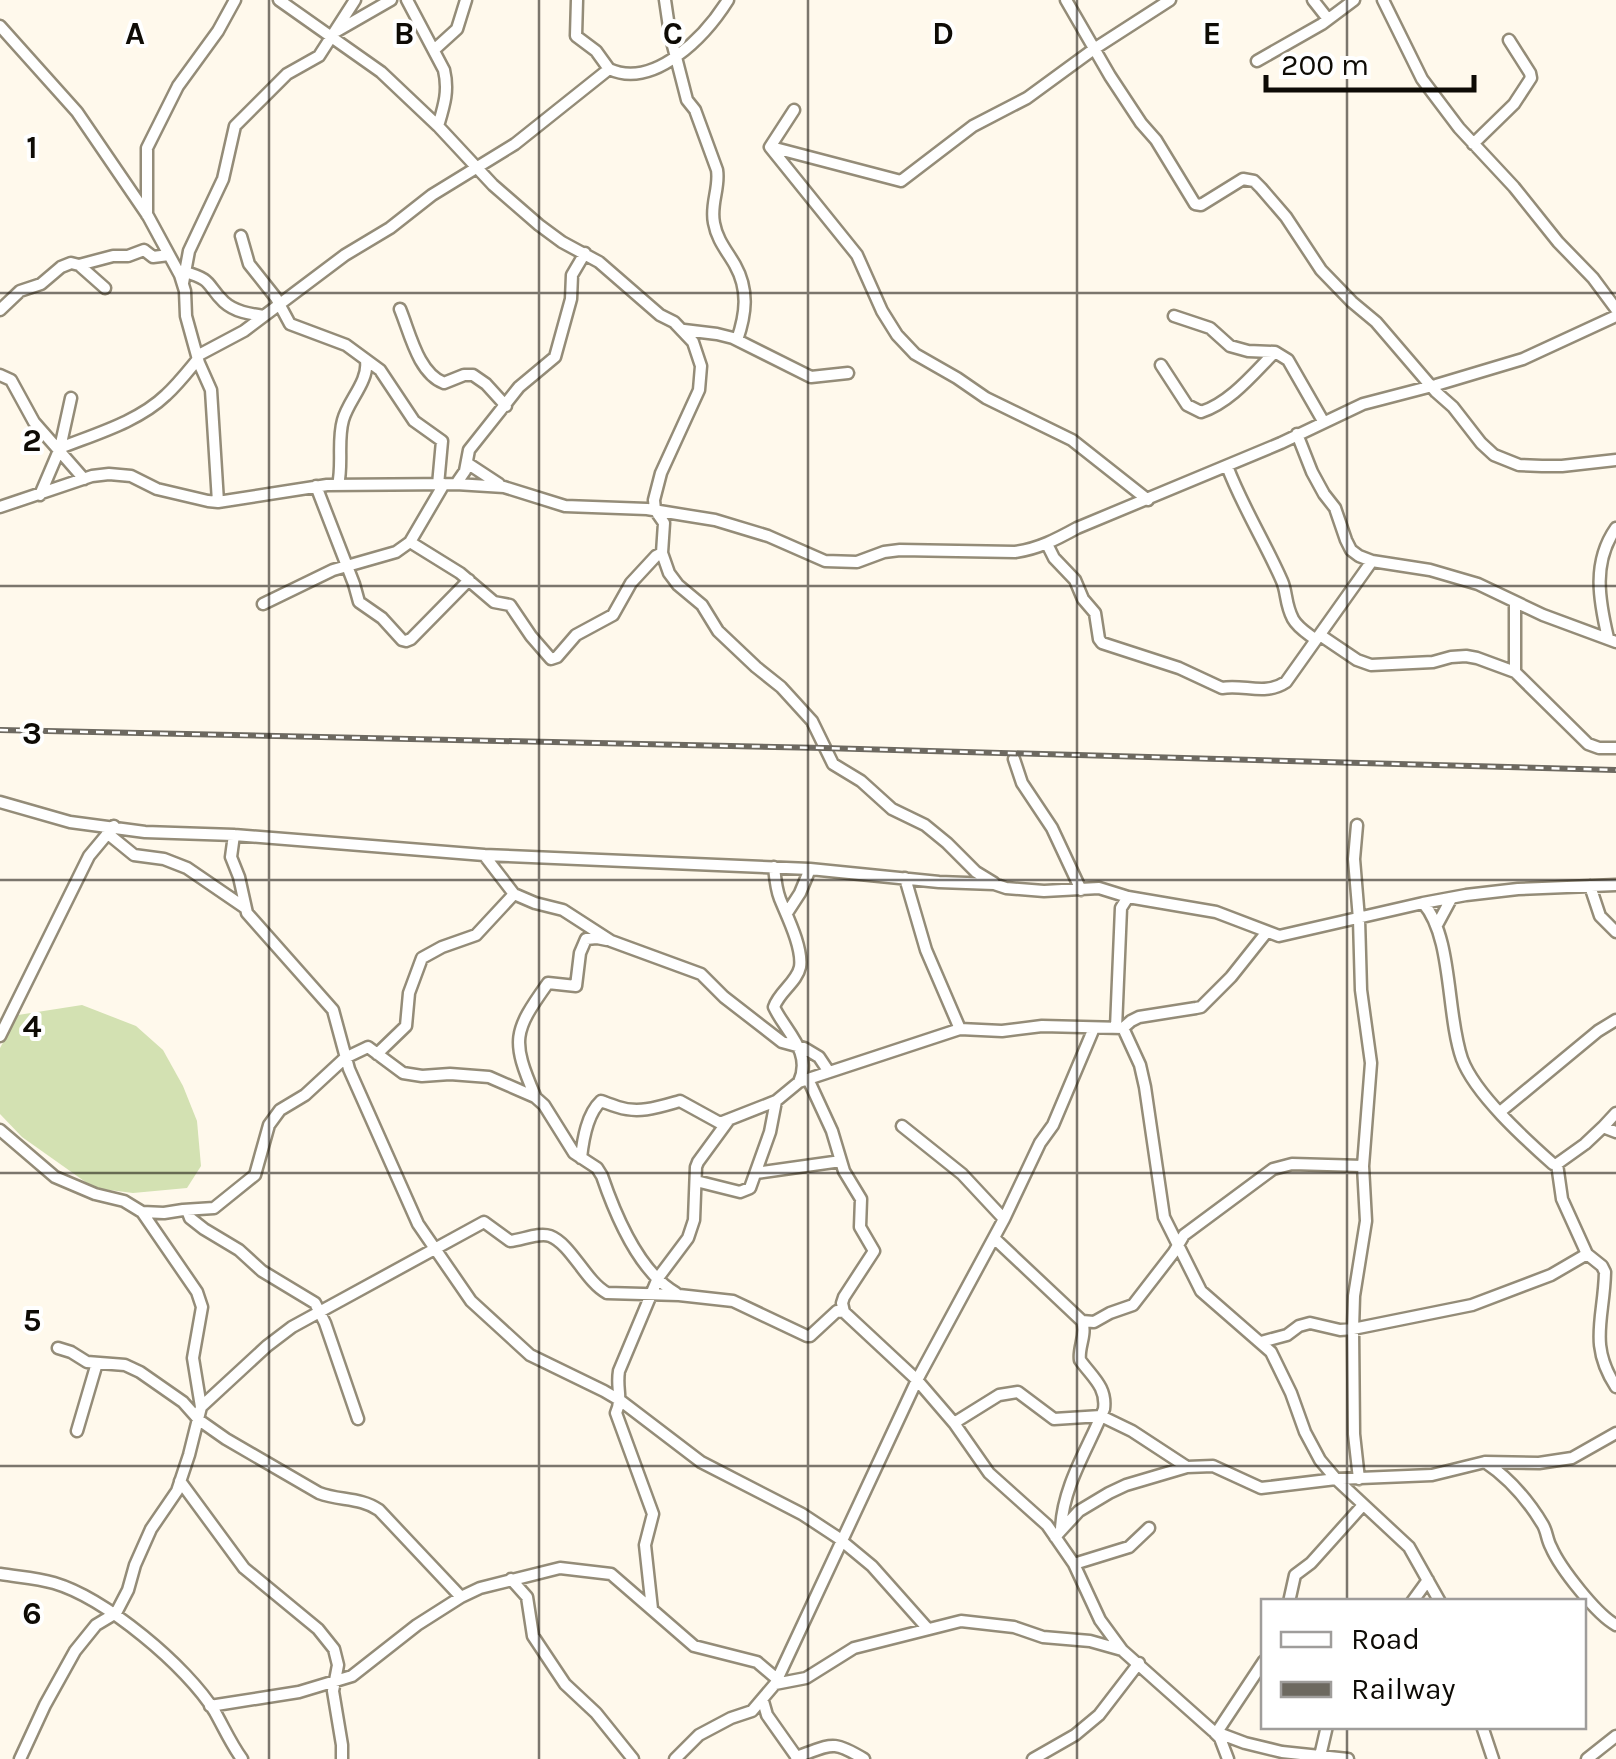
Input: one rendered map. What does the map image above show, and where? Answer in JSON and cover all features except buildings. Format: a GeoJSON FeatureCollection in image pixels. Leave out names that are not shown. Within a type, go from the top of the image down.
{"type":"FeatureCollection","features":[{"type":"Feature","properties":{"kind":"street"},"geometry":{"type":"LineString","coordinates":[[148,216],[146,148],[178,86],[235,0]]}},
{"type":"Feature","properties":{"kind":"street"},"geometry":{"type":"LineString","coordinates":[[279,0],[334,35],[381,72],[493,185],[539,225],[614,274],[693,342],[701,366],[699,390],[656,492],[655,510],[664,523],[662,553],[669,573],[678,586],[702,605],[718,630],[781,686],[812,720],[833,764],[861,781],[892,809],[925,825],[994,884]]}},
{"type":"Feature","properties":{"kind":"street"},"geometry":{"type":"LineString","coordinates":[[218,502],[210,390],[186,316],[184,278],[189,251],[223,179],[238,120],[286,74],[319,56],[355,0]]}},
{"type":"Feature","properties":{"kind":"street"},"geometry":{"type":"LineString","coordinates":[[334,35],[391,0]]}},
{"type":"Feature","properties":{"kind":"street"},"geometry":{"type":"LineString","coordinates":[[408,0],[444,70],[448,90],[438,126]]}},
{"type":"Feature","properties":{"kind":"street"},"geometry":{"type":"LineString","coordinates":[[434,48],[458,30],[466,0]]}},
{"type":"Feature","properties":{"kind":"street"},"geometry":{"type":"LineString","coordinates":[[577,0],[576,36],[596,51],[609,69],[629,75],[648,72],[677,56],[716,20],[728,0]]}},
{"type":"Feature","properties":{"kind":"street"},"geometry":{"type":"LineString","coordinates":[[665,0],[688,100],[717,170],[713,220],[744,287],[744,319],[737,340]]}},
{"type":"Feature","properties":{"kind":"street"},"geometry":{"type":"LineString","coordinates":[[1066,0],[1194,204],[1201,206],[1243,179],[1254,181],[1286,217],[1321,270],[1376,322],[1481,443],[1505,460],[1519,465],[1562,466],[1616,460]]}},
{"type":"Feature","properties":{"kind":"street"},"geometry":{"type":"LineString","coordinates":[[770,147],[901,181],[973,126],[1027,98],[1170,0]]}},
{"type":"Feature","properties":{"kind":"street"},"geometry":{"type":"LineString","coordinates":[[1313,0],[1328,19]]}},
{"type":"Feature","properties":{"kind":"street"},"geometry":{"type":"LineString","coordinates":[[1257,61],[1354,0]]}},
{"type":"Feature","properties":{"kind":"street"},"geometry":{"type":"LineString","coordinates":[[467,463],[504,486],[566,506],[655,510],[714,520],[754,531],[814,558],[858,562],[900,550],[1032,550],[1362,404],[1536,354],[1616,312],[1593,278],[1473,144],[1422,79],[1383,0]]}},
{"type":"Feature","properties":{"kind":"street"},"geometry":{"type":"LineString","coordinates":[[0,26],[77,112],[148,216],[184,278]]}},
{"type":"Feature","properties":{"kind":"street"},"geometry":{"type":"LineString","coordinates":[[1473,144],[1514,104],[1531,78],[1509,40]]}},
{"type":"Feature","properties":{"kind":"street"},"geometry":{"type":"LineString","coordinates":[[59,450],[156,404],[198,358],[264,316],[417,206],[516,144],[609,69]]}},
{"type":"Feature","properties":{"kind":"street"},"geometry":{"type":"LineString","coordinates":[[770,147],[794,110]]}},
{"type":"Feature","properties":{"kind":"street"},"geometry":{"type":"LineString","coordinates":[[770,147],[857,255],[882,312],[915,354],[986,398],[1072,440],[1148,500]]}},
{"type":"Feature","properties":{"kind":"street"},"geometry":{"type":"LineString","coordinates":[[241,236],[249,264],[290,324],[346,345],[366,360],[384,374],[414,421],[442,441],[446,484]]}},
{"type":"Feature","properties":{"kind":"street"},"geometry":{"type":"LineString","coordinates":[[78,265],[144,250],[153,257],[170,254]]}},
{"type":"Feature","properties":{"kind":"street"},"geometry":{"type":"LineString","coordinates":[[263,604],[347,566],[389,555],[410,542],[446,484],[462,476],[469,450],[524,382],[555,356],[572,298],[571,280],[584,253]]}},
{"type":"Feature","properties":{"kind":"street"},"geometry":{"type":"LineString","coordinates":[[0,310],[20,291],[41,284],[61,267],[74,263],[104,288]]}},
{"type":"Feature","properties":{"kind":"street"},"geometry":{"type":"LineString","coordinates":[[184,278],[208,282],[223,301],[240,312],[264,316]]}},
{"type":"Feature","properties":{"kind":"street"},"geometry":{"type":"LineString","coordinates":[[400,309],[422,362],[434,379],[444,383],[464,374],[473,375],[506,406]]}},
{"type":"Feature","properties":{"kind":"street"},"geometry":{"type":"LineString","coordinates":[[1174,316],[1210,328],[1230,346],[1275,352],[1288,360],[1323,421]]}},
{"type":"Feature","properties":{"kind":"street"},"geometry":{"type":"LineString","coordinates":[[683,330],[737,340],[811,377],[848,373]]}},
{"type":"Feature","properties":{"kind":"street"},"geometry":{"type":"LineString","coordinates":[[1161,366],[1186,406],[1201,412],[1223,400],[1275,352]]}},
{"type":"Feature","properties":{"kind":"street"},"geometry":{"type":"LineString","coordinates":[[338,485],[342,421],[366,371],[366,360]]}},
{"type":"Feature","properties":{"kind":"street"},"geometry":{"type":"LineString","coordinates":[[0,375],[11,380],[34,422],[84,479]]}},
{"type":"Feature","properties":{"kind":"street"},"geometry":{"type":"LineString","coordinates":[[40,495],[59,450],[71,398]]}},
{"type":"Feature","properties":{"kind":"street"},"geometry":{"type":"LineString","coordinates":[[1298,434],[1312,472],[1336,508],[1351,550],[1359,556],[1478,584],[1612,640]]}},
{"type":"Feature","properties":{"kind":"street"},"geometry":{"type":"LineString","coordinates":[[1227,466],[1282,580],[1295,623],[1371,665],[1466,656],[1516,672],[1588,744],[1616,748]]}},
{"type":"Feature","properties":{"kind":"street"},"geometry":{"type":"LineString","coordinates":[[0,507],[100,474],[131,476],[158,489],[218,502],[316,486],[504,486]]}},
{"type":"Feature","properties":{"kind":"street"},"geometry":{"type":"LineString","coordinates":[[316,486],[362,605],[406,641],[469,580]]}},
{"type":"Feature","properties":{"kind":"street"},"geometry":{"type":"LineString","coordinates":[[1612,640],[1601,596],[1600,567],[1603,550],[1616,528]]}},
{"type":"Feature","properties":{"kind":"street"},"geometry":{"type":"LineString","coordinates":[[410,542],[469,580],[494,602],[510,604],[546,655],[554,658],[576,635],[613,615],[631,583],[662,553]]}},
{"type":"Feature","properties":{"kind":"street"},"geometry":{"type":"LineString","coordinates":[[1047,544],[1095,613],[1102,643],[1174,666],[1222,688],[1260,690],[1286,682],[1372,561]]}},
{"type":"Feature","properties":{"kind":"street"},"geometry":{"type":"LineString","coordinates":[[1515,602],[1516,672]]}},
{"type":"Feature","properties":{"kind":"street"},"geometry":{"type":"LineString","coordinates":[[1014,759],[1022,783],[1052,828],[1081,890]]}},
{"type":"Feature","properties":{"kind":"street"},"geometry":{"type":"LineString","coordinates":[[0,802],[110,830],[234,835],[484,855],[810,869],[994,884],[1021,890],[1099,888],[1216,912],[1279,936],[1451,898],[1506,890],[1616,886]]}},
{"type":"Feature","properties":{"kind":"street"},"geometry":{"type":"LineString","coordinates":[[1356,824],[1354,859],[1361,990],[1371,1063],[1363,1166],[1366,1221],[1354,1296],[1353,1330],[1354,1434],[1359,1479]]}},
{"type":"Feature","properties":{"kind":"street"},"geometry":{"type":"LineString","coordinates":[[110,830],[134,855],[164,859],[187,868],[244,906]]}},
{"type":"Feature","properties":{"kind":"street"},"geometry":{"type":"LineString","coordinates":[[0,1036],[89,856],[110,830]]}},
{"type":"Feature","properties":{"kind":"street"},"geometry":{"type":"LineString","coordinates":[[234,835],[231,857],[250,918],[332,1010],[345,1058],[418,1224],[471,1301],[530,1355],[621,1400],[700,1462],[802,1514],[841,1540],[872,1566],[928,1629]]}},
{"type":"Feature","properties":{"kind":"street"},"geometry":{"type":"LineString","coordinates":[[484,855],[514,894],[564,910],[611,941]]}},
{"type":"Feature","properties":{"kind":"street"},"geometry":{"type":"LineString","coordinates":[[774,867],[778,893],[788,912],[800,961],[799,970],[774,1006],[792,1032],[801,1054],[803,1080],[832,1131],[849,1182],[861,1199],[860,1227],[874,1252],[844,1296],[844,1312],[917,1380],[989,1473],[1058,1533],[1100,1620],[1122,1650],[1215,1731],[1228,1759]]}},
{"type":"Feature","properties":{"kind":"street"},"geometry":{"type":"LineString","coordinates":[[788,912],[810,869]]}},
{"type":"Feature","properties":{"kind":"street"},"geometry":{"type":"LineString","coordinates":[[905,878],[926,950],[960,1030]]}},
{"type":"Feature","properties":{"kind":"street"},"geometry":{"type":"LineString","coordinates":[[1590,886],[1600,916],[1616,932]]}},
{"type":"Feature","properties":{"kind":"street"},"geometry":{"type":"LineString","coordinates":[[1111,892],[1121,908]]}},
{"type":"Feature","properties":{"kind":"street"},"geometry":{"type":"LineString","coordinates":[[377,1054],[406,1026],[409,993],[422,958],[470,939],[514,894]]}},
{"type":"Feature","properties":{"kind":"street"},"geometry":{"type":"LineString","coordinates":[[1128,897],[1121,908],[1119,1028],[1140,1065],[1161,1206],[1176,1245],[1204,1295],[1270,1352],[1320,1460],[1409,1546],[1438,1599]]}},
{"type":"Feature","properties":{"kind":"street"},"geometry":{"type":"LineString","coordinates":[[1437,925],[1451,898]]}},
{"type":"Feature","properties":{"kind":"street"},"geometry":{"type":"LineString","coordinates":[[1422,903],[1437,925],[1462,1058],[1500,1112],[1556,1164],[1562,1199],[1588,1254],[1606,1272],[1598,1342],[1605,1370],[1616,1387]]}},
{"type":"Feature","properties":{"kind":"street"},"geometry":{"type":"LineString","coordinates":[[581,1158],[585,1133],[595,1105],[601,1101],[618,1108],[642,1110],[680,1101],[716,1122],[729,1120],[776,1101],[803,1080],[960,1030],[1119,1028],[1131,1020],[1201,1006],[1236,972],[1266,933]]}},
{"type":"Feature","properties":{"kind":"street"},"geometry":{"type":"LineString","coordinates":[[535,1097],[518,1048],[518,1035],[548,983],[576,986],[580,952],[586,939],[597,938],[701,974],[782,1042],[819,1056],[830,1072]]}},
{"type":"Feature","properties":{"kind":"street"},"geometry":{"type":"LineString","coordinates":[[1500,1112],[1616,1020]]}},
{"type":"Feature","properties":{"kind":"street"},"geometry":{"type":"LineString","coordinates":[[675,1759],[700,1735],[752,1711],[776,1682],[917,1380],[1053,1124],[1094,1028]]}},
{"type":"Feature","properties":{"kind":"street"},"geometry":{"type":"LineString","coordinates":[[142,1212],[164,1214],[214,1208],[258,1170],[269,1125],[276,1114],[304,1096],[345,1058],[368,1046],[403,1073],[489,1078],[535,1097],[568,1145],[597,1168],[623,1230],[658,1278],[679,1295]]}},
{"type":"Feature","properties":{"kind":"street"},"geometry":{"type":"LineString","coordinates":[[696,1181],[743,1192],[753,1185],[776,1101]]}},
{"type":"Feature","properties":{"kind":"street"},"geometry":{"type":"LineString","coordinates":[[1556,1164],[1585,1144],[1616,1113]]}},
{"type":"Feature","properties":{"kind":"street"},"geometry":{"type":"LineString","coordinates":[[652,1611],[645,1545],[653,1518],[621,1432],[616,1413],[621,1400],[616,1386],[620,1366],[658,1278],[688,1238],[694,1220],[698,1162],[729,1120]]}},
{"type":"Feature","properties":{"kind":"street"},"geometry":{"type":"LineString","coordinates":[[902,1126],[962,1174],[1004,1219]]}},
{"type":"Feature","properties":{"kind":"street"},"geometry":{"type":"LineString","coordinates":[[1603,1127],[1616,1132]]}},
{"type":"Feature","properties":{"kind":"street"},"geometry":{"type":"LineString","coordinates":[[0,1130],[55,1178],[124,1201],[142,1212],[201,1301],[193,1358],[201,1407],[180,1481],[151,1529],[116,1614],[96,1625],[74,1651],[20,1759]]}},
{"type":"Feature","properties":{"kind":"street"},"geometry":{"type":"LineString","coordinates":[[756,1173],[841,1161]]}},
{"type":"Feature","properties":{"kind":"street"},"geometry":{"type":"LineString","coordinates":[[1082,1322],[1094,1322],[1133,1305],[1184,1236],[1273,1169],[1292,1164],[1363,1166]]}},
{"type":"Feature","properties":{"kind":"street"},"geometry":{"type":"LineString","coordinates":[[187,1210],[204,1230],[240,1250],[262,1271],[315,1303],[358,1418]]}},
{"type":"Feature","properties":{"kind":"street"},"geometry":{"type":"LineString","coordinates":[[201,1407],[278,1336],[484,1222],[510,1241],[551,1237],[602,1291],[733,1301],[806,1336],[837,1311],[844,1312]]}},
{"type":"Feature","properties":{"kind":"street"},"geometry":{"type":"LineString","coordinates":[[994,1238],[1082,1322],[1079,1356],[1104,1395],[1101,1416],[1068,1489],[1058,1533]]}},
{"type":"Feature","properties":{"kind":"street"},"geometry":{"type":"LineString","coordinates":[[1262,1342],[1310,1323],[1353,1330],[1472,1305],[1550,1275],[1588,1254]]}},
{"type":"Feature","properties":{"kind":"street"},"geometry":{"type":"LineString","coordinates":[[58,1348],[82,1360],[124,1365],[140,1372],[183,1402],[198,1420],[320,1493],[334,1499],[358,1500],[379,1510],[461,1597]]}},
{"type":"Feature","properties":{"kind":"street"},"geometry":{"type":"LineString","coordinates":[[77,1430],[98,1363]]}},
{"type":"Feature","properties":{"kind":"street"},"geometry":{"type":"LineString","coordinates":[[604,1390],[616,1386]]}},
{"type":"Feature","properties":{"kind":"street"},"geometry":{"type":"LineString","coordinates":[[954,1423],[991,1399],[1012,1392],[1023,1395],[1054,1419],[1101,1416],[1132,1431],[1187,1468]]}},
{"type":"Feature","properties":{"kind":"street"},"geometry":{"type":"LineString","coordinates":[[1058,1533],[1079,1512],[1108,1493],[1187,1468],[1213,1466],[1262,1488],[1432,1474],[1485,1462],[1524,1464],[1572,1458],[1616,1433]]}},
{"type":"Feature","properties":{"kind":"street"},"geometry":{"type":"LineString","coordinates":[[1485,1462],[1507,1476],[1543,1525],[1560,1563],[1595,1608],[1616,1625]]}},
{"type":"Feature","properties":{"kind":"street"},"geometry":{"type":"LineString","coordinates":[[1507,1476],[1524,1464]]}},
{"type":"Feature","properties":{"kind":"street"},"geometry":{"type":"LineString","coordinates":[[180,1481],[244,1568],[330,1643],[338,1665],[333,1691],[342,1759]]}},
{"type":"Feature","properties":{"kind":"street"},"geometry":{"type":"LineString","coordinates":[[1291,1599],[1295,1574],[1311,1563],[1364,1505]]}},
{"type":"Feature","properties":{"kind":"street"},"geometry":{"type":"LineString","coordinates":[[1074,1564],[1129,1547],[1150,1528]]}},
{"type":"Feature","properties":{"kind":"street"},"geometry":{"type":"LineString","coordinates":[[210,1706],[336,1682],[360,1672],[417,1625],[461,1597],[480,1588],[560,1568],[611,1574],[694,1646],[757,1662],[776,1682]]}},
{"type":"Feature","properties":{"kind":"street"},"geometry":{"type":"LineString","coordinates":[[0,1574],[57,1584],[116,1614],[180,1671],[210,1706],[242,1759]]}},
{"type":"Feature","properties":{"kind":"street"},"geometry":{"type":"LineString","coordinates":[[511,1580],[527,1598],[533,1636],[565,1684],[633,1759]]}},
{"type":"Feature","properties":{"kind":"street"},"geometry":{"type":"LineString","coordinates":[[1414,1599],[1428,1580]]}},
{"type":"Feature","properties":{"kind":"street"},"geometry":{"type":"LineString","coordinates":[[1090,1641],[1100,1620]]}},
{"type":"Feature","properties":{"kind":"street"},"geometry":{"type":"LineString","coordinates":[[776,1682],[806,1678],[854,1648],[960,1621],[1014,1626],[1043,1637],[1090,1641],[1122,1650]]}},
{"type":"Feature","properties":{"kind":"street"},"geometry":{"type":"LineString","coordinates":[[1034,1759],[1100,1715],[1138,1663]]}},
{"type":"Feature","properties":{"kind":"street"},"geometry":{"type":"LineString","coordinates":[[1215,1731],[1261,1665]]}},
{"type":"Feature","properties":{"kind":"street"},"geometry":{"type":"LineString","coordinates":[[763,1701],[766,1715],[797,1758],[835,1745],[864,1759]]}},
{"type":"Feature","properties":{"kind":"street"},"geometry":{"type":"LineString","coordinates":[[752,1711],[766,1715]]}},
{"type":"Feature","properties":{"kind":"street"},"geometry":{"type":"LineString","coordinates":[[1320,1756],[1327,1729]]}},
{"type":"Feature","properties":{"kind":"street"},"geometry":{"type":"LineString","coordinates":[[1483,1729],[1494,1759]]}},
{"type":"Feature","properties":{"kind":"street"},"geometry":{"type":"LineString","coordinates":[[1215,1731],[1301,1757],[1348,1759]]}},
{"type":"Feature","properties":{"kind":"street"},"geometry":{"type":"LineString","coordinates":[[1588,1759],[1616,1736]]}},
{"type":"Feature","properties":{"kind":"green space"},"geometry":{"type":"Polygon","coordinates":[[[82,1005],[136,1026],[163,1050],[197,1121],[201,1166],[187,1188],[133,1193],[94,1188],[22,1137],[0,1114],[0,1048],[18,1015],[82,1005]]]}},
{"type":"Feature","properties":{"kind":"railway"},"geometry":{"type":"LineString","coordinates":[[0,730],[1616,770]]}}]}
